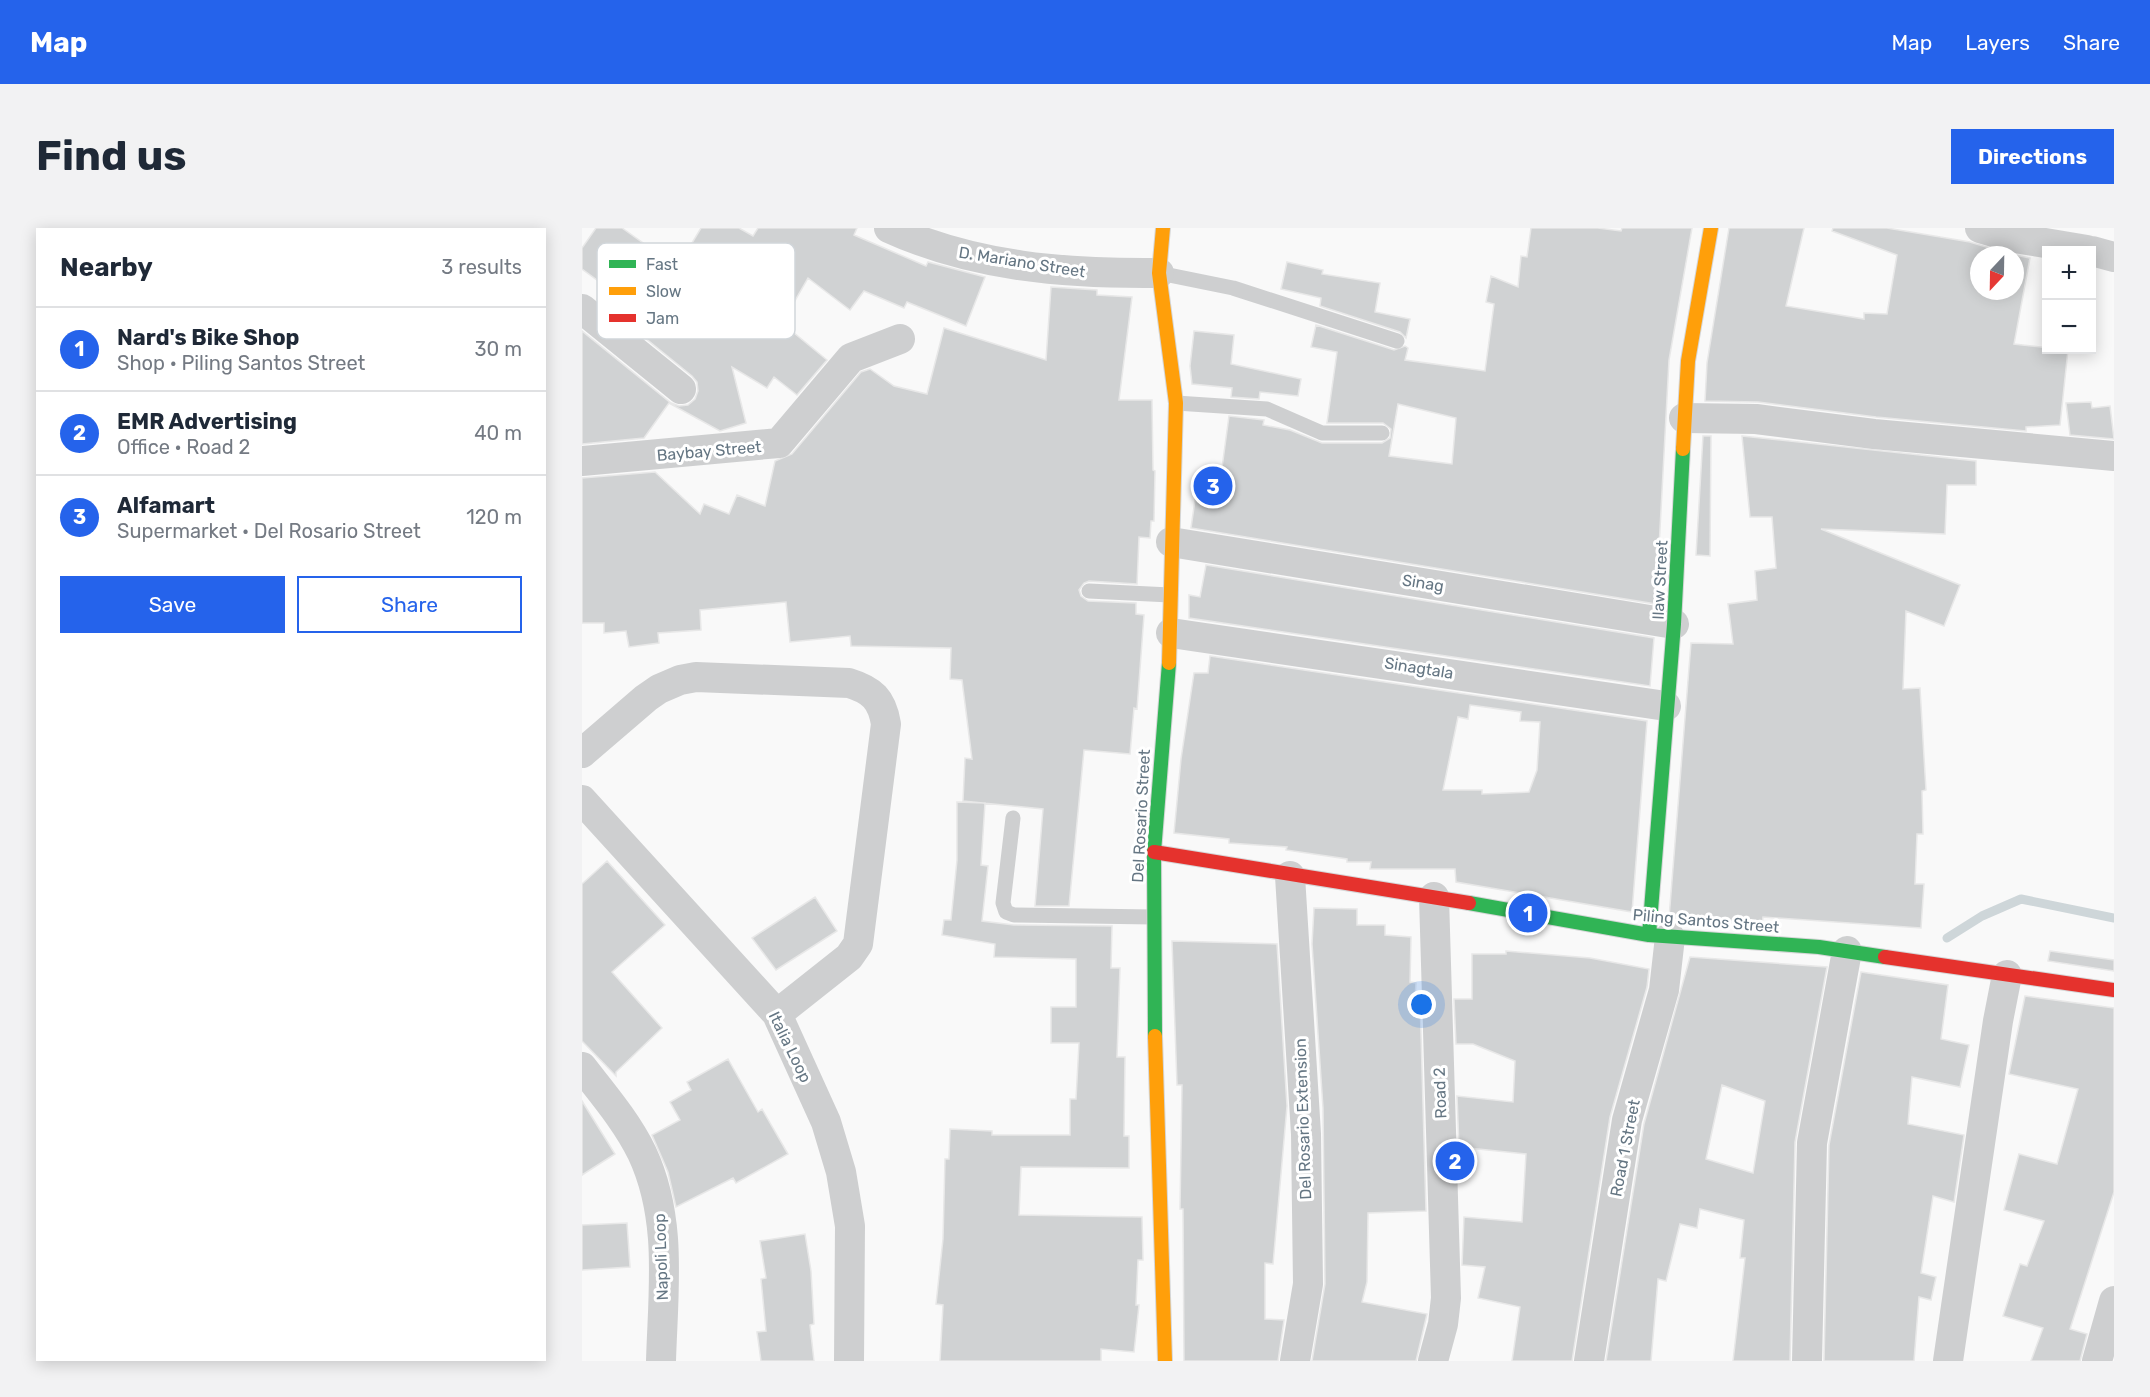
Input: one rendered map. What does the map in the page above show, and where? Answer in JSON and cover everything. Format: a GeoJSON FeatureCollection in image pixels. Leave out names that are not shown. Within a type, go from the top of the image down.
{"type":"FeatureCollection","features":[{"type":"Feature","properties":{"kind":"street","name":"D. Mariano Street"},"geometry":{"type":"LineString","coordinates":[[889,228],[951,251],[1039,268],[1088,273],[1159,273]]}},
{"type":"Feature","properties":{"kind":"street","name":"Del Rosario Street"},"geometry":{"type":"LineString","coordinates":[[1163,228],[1159,273],[1176,403],[1171,542],[1171,633],[1154,852],[1165,1361]]}},
{"type":"Feature","properties":{"kind":"street","name":"Ilaw Street"},"geometry":{"type":"LineString","coordinates":[[1659,936],[1666,706],[1674,624],[1688,361],[1711,228]]}},
{"type":"Feature","properties":{"kind":"street"},"geometry":{"type":"LineString","coordinates":[[1980,228],[2015,238],[2061,246]]}},
{"type":"Feature","properties":{"kind":"street"},"geometry":{"type":"LineString","coordinates":[[2096,252],[2114,257]]}},
{"type":"Feature","properties":{"kind":"street"},"geometry":{"type":"LineString","coordinates":[[582,309],[597,321]]}},
{"type":"Feature","properties":{"kind":"street"},"geometry":{"type":"LineString","coordinates":[[620,339],[681,388]]}},
{"type":"Feature","properties":{"kind":"street","name":"Baybay Street"},"geometry":{"type":"LineString","coordinates":[[582,461],[779,443],[851,358],[900,339]]}},
{"type":"Feature","properties":{"kind":"street"},"geometry":{"type":"LineString","coordinates":[[1684,418],[1756,419],[1874,434],[2114,456]]}},
{"type":"Feature","properties":{"kind":"street","name":"Sinag"},"geometry":{"type":"LineString","coordinates":[[1171,542],[1674,624]]}},
{"type":"Feature","properties":{"kind":"street","name":"Sinagtala"},"geometry":{"type":"LineString","coordinates":[[1171,633],[1666,706]]}},
{"type":"Feature","properties":{"kind":"street"},"geometry":{"type":"LineString","coordinates":[[582,753],[659,689],[696,677],[849,683],[863,687],[877,696],[884,709],[886,724],[858,944],[849,957],[777,1014]]}},
{"type":"Feature","properties":{"kind":"street","name":"Italia Loop"},"geometry":{"type":"LineString","coordinates":[[582,800],[777,1014],[826,1122],[841,1172],[850,1226],[849,1361]]}},
{"type":"Feature","properties":{"kind":"street","name":"Piling Santos Street"},"geometry":{"type":"LineString","coordinates":[[1154,852],[1659,936],[1819,946],[2114,990]]}},
{"type":"Feature","properties":{"kind":"street","name":"Del Rosario Extension"},"geometry":{"type":"LineString","coordinates":[[1290,876],[1306,1134],[1308,1284],[1295,1361]]}},
{"type":"Feature","properties":{"kind":"street","name":"Road 2"},"geometry":{"type":"LineString","coordinates":[[1433,1361],[1443,1324],[1446,1298],[1434,897]]}},
{"type":"Feature","properties":{"kind":"street","name":"Road 1 Street"},"geometry":{"type":"LineString","coordinates":[[1589,1361],[1627,1120],[1664,990],[1659,936]]}},
{"type":"Feature","properties":{"kind":"street"},"geometry":{"type":"LineString","coordinates":[[1807,1361],[1812,1143],[1847,951]]}},
{"type":"Feature","properties":{"kind":"street"},"geometry":{"type":"LineString","coordinates":[[1948,1361],[1998,1021],[2007,975]]}},
{"type":"Feature","properties":{"kind":"street","name":"Napoli Loop"},"geometry":{"type":"LineString","coordinates":[[582,1067],[622,1120],[642,1152],[663,1216],[662,1361]]}},
{"type":"Feature","properties":{"kind":"street"},"geometry":{"type":"LineString","coordinates":[[2097,1361],[2114,1301]]}},
{"type":"Feature","properties":{"kind":"lane"},"geometry":{"type":"LineString","coordinates":[[1159,273],[1233,288],[1397,341]]}},
{"type":"Feature","properties":{"kind":"lane"},"geometry":{"type":"LineString","coordinates":[[1176,403],[1267,409],[1322,433],[1333,435],[1382,433]]}},
{"type":"Feature","properties":{"kind":"lane"},"geometry":{"type":"LineString","coordinates":[[1089,591],[1170,595]]}},
{"type":"Feature","properties":{"kind":"lane"},"geometry":{"type":"LineString","coordinates":[[1013,818],[1003,903],[1006,912],[1014,915],[1154,917]]}},
{"type":"Feature","properties":{"kind":"building"},"geometry":{"type":"Polygon","coordinates":[[[596,228],[622,228],[643,243],[597,243],[597,280],[582,269],[582,248],[596,228]]]}},
{"type":"Feature","properties":{"kind":"building"},"geometry":{"type":"Polygon","coordinates":[[[701,228],[739,228],[753,236],[758,228],[857,228],[854,235],[926,266],[928,262],[985,277],[966,326],[907,302],[904,308],[864,291],[850,310],[808,278],[795,300],[795,243],[692,243],[701,228]]]}},
{"type":"Feature","properties":{"kind":"building"},"geometry":{"type":"Polygon","coordinates":[[[1531,228],[1598,228],[1621,231],[1622,228],[1692,228],[1669,360],[1656,604],[1191,528],[1199,472],[1221,475],[1229,416],[1264,420],[1263,425],[1290,430],[1322,443],[1382,443],[1390,438],[1391,429],[1383,423],[1327,423],[1337,352],[1311,347],[1316,325],[1394,350],[1405,346],[1408,348],[1405,360],[1485,371],[1494,304],[1486,302],[1491,276],[1518,287],[1521,256],[1527,257],[1531,228]],[[1398,404],[1389,456],[1452,464],[1456,418],[1398,404]]]}},
{"type":"Feature","properties":{"kind":"building"},"geometry":{"type":"Polygon","coordinates":[[[1729,228],[1804,228],[1786,306],[1864,319],[1864,313],[1887,314],[1897,255],[1832,231],[1833,228],[1887,228],[1983,246],[1970,246],[1970,300],[2022,300],[2014,344],[2042,347],[2042,354],[2068,354],[2060,425],[2026,427],[2026,431],[1876,417],[1758,402],[1705,401],[1707,363],[1729,228]]]}},
{"type":"Feature","properties":{"kind":"building"},"geometry":{"type":"Polygon","coordinates":[[[2024,257],[2030,258],[2024,290],[2024,257]]]}},
{"type":"Feature","properties":{"kind":"building"},"geometry":{"type":"Polygon","coordinates":[[[1287,262],[1323,270],[1322,274],[1380,283],[1375,312],[1410,319],[1406,338],[1400,332],[1320,306],[1321,298],[1281,289],[1287,262]]]}},
{"type":"Feature","properties":{"kind":"building"},"geometry":{"type":"Polygon","coordinates":[[[1051,287],[1097,290],[1097,295],[1132,297],[1119,400],[1152,400],[1153,470],[1155,471],[1154,521],[1151,521],[1150,538],[1139,537],[1137,584],[1089,581],[1084,583],[1079,590],[1081,596],[1088,601],[1136,603],[1136,614],[1144,615],[1137,709],[1134,708],[1130,754],[1084,750],[1069,906],[1035,906],[1043,809],[963,801],[965,758],[972,759],[962,680],[950,679],[951,648],[851,646],[850,636],[790,642],[786,602],[700,610],[701,630],[658,633],[659,643],[629,647],[626,631],[604,633],[604,623],[582,623],[582,478],[655,472],[700,514],[704,504],[729,514],[737,495],[765,506],[775,461],[792,454],[861,372],[870,369],[894,386],[927,394],[944,328],[1046,360],[1051,287]]]}},
{"type":"Feature","properties":{"kind":"building"},"geometry":{"type":"Polygon","coordinates":[[[582,331],[671,403],[679,406],[688,405],[695,399],[698,391],[697,382],[646,339],[795,339],[795,334],[827,360],[797,395],[774,377],[767,388],[732,367],[746,423],[720,431],[669,403],[644,438],[582,444],[582,331]]]}},
{"type":"Feature","properties":{"kind":"building"},"geometry":{"type":"Polygon","coordinates":[[[1194,331],[1234,335],[1231,364],[1301,379],[1298,396],[1260,392],[1259,399],[1231,397],[1232,388],[1192,384],[1190,366],[1194,331]]]}},
{"type":"Feature","properties":{"kind":"building"},"geometry":{"type":"Polygon","coordinates":[[[2091,402],[2092,408],[2110,406],[2114,439],[2070,435],[2066,403],[2091,402]]]}},
{"type":"Feature","properties":{"kind":"building"},"geometry":{"type":"Polygon","coordinates":[[[1703,436],[1711,436],[1710,556],[1696,555],[1703,436]]]}},
{"type":"Feature","properties":{"kind":"building"},"geometry":{"type":"Polygon","coordinates":[[[1742,436],[1976,461],[1976,485],[1947,485],[1945,534],[1821,529],[1960,585],[1944,626],[1906,611],[1903,689],[1920,688],[1926,790],[1922,791],[1923,834],[1917,834],[1915,884],[1924,884],[1921,928],[1763,917],[1762,924],[1669,918],[1691,643],[1733,644],[1728,604],[1757,600],[1755,571],[1776,568],[1772,517],[1750,517],[1742,436]]]}},
{"type":"Feature","properties":{"kind":"building"},"geometry":{"type":"Polygon","coordinates":[[[1206,565],[1654,638],[1650,686],[1189,618],[1189,595],[1200,597],[1206,565]]]}},
{"type":"Feature","properties":{"kind":"building"},"geometry":{"type":"Polygon","coordinates":[[[1210,656],[1647,721],[1632,912],[1456,882],[1455,869],[1370,869],[1371,862],[1347,862],[1347,859],[1286,850],[1287,847],[1229,843],[1229,839],[1174,833],[1181,759],[1194,673],[1208,673],[1210,656]],[[1470,705],[1468,719],[1458,717],[1443,790],[1482,790],[1482,794],[1529,792],[1537,770],[1540,722],[1520,721],[1521,712],[1470,705]]]}},
{"type":"Feature","properties":{"kind":"building"},"geometry":{"type":"Polygon","coordinates":[[[957,802],[985,803],[981,865],[988,866],[982,921],[1014,925],[1112,926],[1111,968],[1120,968],[1117,1057],[1125,1057],[1124,1136],[1129,1136],[1129,1168],[1021,1167],[1019,1215],[1142,1217],[1143,1260],[1138,1260],[1136,1305],[1139,1305],[1134,1352],[1101,1349],[1101,1361],[940,1361],[943,1305],[936,1304],[943,1239],[945,1159],[949,1159],[950,1129],[992,1131],[992,1135],[1070,1135],[1070,1099],[1076,1099],[1079,1043],[1051,1043],[1051,1007],[1076,1007],[1076,959],[994,957],[995,944],[942,935],[944,920],[951,920],[957,860],[957,802]]]}},
{"type":"Feature","properties":{"kind":"building"},"geometry":{"type":"Polygon","coordinates":[[[607,861],[665,925],[612,972],[662,1028],[616,1072],[616,1076],[582,1041],[582,884],[607,861]]]}},
{"type":"Feature","properties":{"kind":"building"},"geometry":{"type":"Polygon","coordinates":[[[815,897],[837,931],[776,970],[752,938],[815,897]]]}},
{"type":"Feature","properties":{"kind":"building"},"geometry":{"type":"Polygon","coordinates":[[[1314,908],[1357,909],[1357,925],[1385,925],[1385,935],[1411,937],[1410,982],[1416,983],[1415,998],[1420,998],[1426,1211],[1368,1213],[1367,1282],[1362,1302],[1427,1314],[1416,1361],[1312,1361],[1325,1284],[1323,1108],[1312,944],[1314,908]]]}},
{"type":"Feature","properties":{"kind":"building"},"geometry":{"type":"Polygon","coordinates":[[[1172,941],[1277,944],[1287,1106],[1273,1264],[1265,1263],[1265,1319],[1284,1320],[1278,1361],[1184,1361],[1183,1209],[1180,1209],[1182,1085],[1177,1085],[1172,941]]]}},
{"type":"Feature","properties":{"kind":"building"},"geometry":{"type":"Polygon","coordinates":[[[1506,951],[1590,958],[1649,969],[1647,987],[1610,1117],[1572,1361],[1512,1361],[1520,1307],[1478,1298],[1485,1267],[1462,1265],[1464,1217],[1522,1222],[1526,1154],[1459,1147],[1457,1096],[1513,1102],[1515,1061],[1473,1044],[1456,1044],[1454,999],[1472,999],[1472,954],[1506,954],[1506,951]]]}},
{"type":"Feature","properties":{"kind":"building"},"geometry":{"type":"Polygon","coordinates":[[[2050,951],[2114,960],[2114,971],[2048,961],[2050,951]]]}},
{"type":"Feature","properties":{"kind":"building"},"geometry":{"type":"Polygon","coordinates":[[[1690,957],[1827,967],[1795,1142],[1790,1361],[1733,1361],[1745,1258],[1740,1258],[1744,1220],[1700,1209],[1697,1228],[1680,1224],[1666,1281],[1658,1279],[1651,1361],[1606,1361],[1644,1124],[1690,957]],[[1722,1085],[1706,1159],[1753,1173],[1765,1101],[1722,1085]]]}},
{"type":"Feature","properties":{"kind":"building"},"geometry":{"type":"Polygon","coordinates":[[[1861,972],[1948,985],[1941,1039],[1969,1045],[1960,1087],[1912,1077],[1908,1124],[1964,1135],[1954,1202],[1933,1196],[1921,1273],[1936,1277],[1931,1300],[1919,1297],[1914,1361],[1824,1361],[1829,1145],[1861,972]]]}},
{"type":"Feature","properties":{"kind":"building"},"geometry":{"type":"Polygon","coordinates":[[[2025,996],[2114,1008],[2114,1192],[2070,1329],[2087,1334],[2080,1361],[2031,1361],[2043,1328],[2003,1316],[2020,1264],[2027,1266],[2044,1221],[2004,1210],[2019,1154],[2057,1164],[2078,1089],[2009,1074],[2025,996]]]}},
{"type":"Feature","properties":{"kind":"building"},"geometry":{"type":"Polygon","coordinates":[[[728,1059],[758,1112],[762,1109],[788,1154],[736,1183],[733,1178],[676,1207],[668,1172],[652,1135],[680,1120],[670,1102],[691,1090],[687,1082],[728,1059]]]}},
{"type":"Feature","properties":{"kind":"building"},"geometry":{"type":"Polygon","coordinates":[[[582,1101],[615,1154],[582,1175],[582,1101]]]}},
{"type":"Feature","properties":{"kind":"building"},"geometry":{"type":"Polygon","coordinates":[[[627,1223],[630,1267],[582,1270],[582,1225],[627,1223]]]}},
{"type":"Feature","properties":{"kind":"building"},"geometry":{"type":"Polygon","coordinates":[[[805,1234],[811,1271],[814,1324],[810,1325],[814,1361],[761,1361],[757,1332],[766,1331],[761,1279],[766,1278],[760,1241],[805,1234]]]}},
{"type":"Feature","properties":{"kind":"waterway"},"geometry":{"type":"LineString","coordinates":[[1947,938],[1982,916],[2021,899],[2114,918]]}},
{"type":"Feature","properties":{"kind":"traffic: fast"},"geometry":{"type":"LineString","coordinates":[[1649,935],[1674,624],[1683,449]]}},
{"type":"Feature","properties":{"kind":"traffic: fast"},"geometry":{"type":"LineString","coordinates":[[1155,1036],[1154,852],[1169,663]]}},
{"type":"Feature","properties":{"kind":"traffic: fast"},"geometry":{"type":"LineString","coordinates":[[1469,903],[1649,935],[1819,947],[1885,957]]}},
{"type":"Feature","properties":{"kind":"traffic: slow"},"geometry":{"type":"LineString","coordinates":[[1163,228],[1159,273],[1176,403],[1169,663]]}},
{"type":"Feature","properties":{"kind":"traffic: slow"},"geometry":{"type":"LineString","coordinates":[[1683,449],[1688,361],[1711,228]]}},
{"type":"Feature","properties":{"kind":"traffic: slow"},"geometry":{"type":"LineString","coordinates":[[1155,1036],[1165,1361]]}},
{"type":"Feature","properties":{"kind":"traffic: jam"},"geometry":{"type":"LineString","coordinates":[[1154,852],[1469,903]]}},
{"type":"Feature","properties":{"kind":"traffic: jam"},"geometry":{"type":"LineString","coordinates":[[1885,957],[2114,990]]}},
{"type":"Feature","properties":{"kind":"place","name":"Alfamart"},"geometry":{"type":"Point","coordinates":[1213,486]}},
{"type":"Feature","properties":{"kind":"place","name":"Nard's Bike Shop"},"geometry":{"type":"Point","coordinates":[1528,913]}},
{"type":"Feature","properties":{"kind":"place","name":"EMR Advertising"},"geometry":{"type":"Point","coordinates":[1455,1161]}}]}
